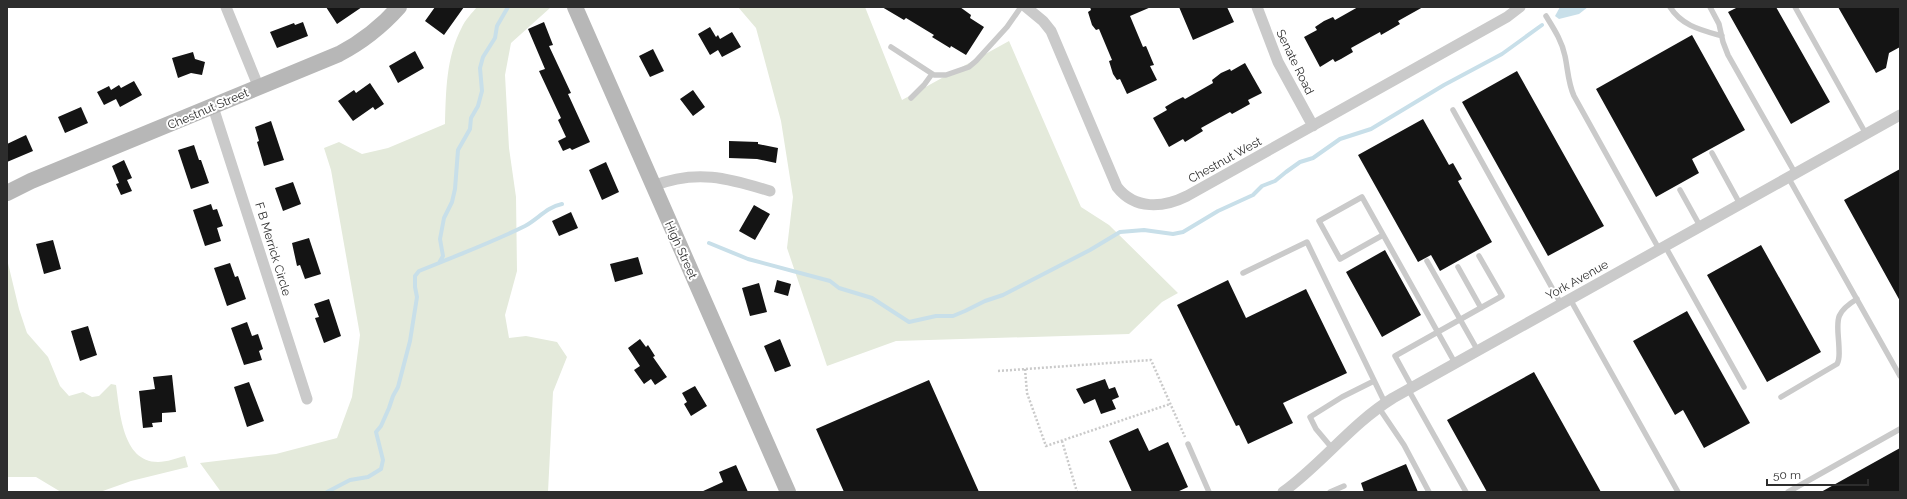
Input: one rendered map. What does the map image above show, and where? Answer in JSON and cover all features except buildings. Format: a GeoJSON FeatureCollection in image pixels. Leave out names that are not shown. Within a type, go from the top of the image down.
{"type":"FeatureCollection","features":[{"type":"Feature","properties":{"kind":"main road","name":"Chestnut Street"},"geometry":{"type":"LineString","coordinates":[[7,193],[31,181],[213,107],[349,49],[376,30],[399,7]]}},
{"type":"Feature","properties":{"kind":"main road","name":"High Street"},"geometry":{"type":"LineString","coordinates":[[575,7],[788,492]]}},
{"type":"Feature","properties":{"kind":"street"},"geometry":{"type":"LineString","coordinates":[[226,7],[258,88]]}},
{"type":"Feature","properties":{"kind":"street","name":"Chestnut West"},"geometry":{"type":"LineString","coordinates":[[1026,7],[1043,21],[1051,32],[1113,180],[1121,193],[1132,201],[1140,204],[1157,205],[1180,200],[1508,17],[1520,7]]}},
{"type":"Feature","properties":{"kind":"street","name":"Senate Road"},"geometry":{"type":"LineString","coordinates":[[1257,7],[1278,62],[1313,126]]}},
{"type":"Feature","properties":{"kind":"street","name":"F B Merrick Circle"},"geometry":{"type":"LineString","coordinates":[[213,107],[307,399]]}},
{"type":"Feature","properties":{"kind":"street","name":"York Avenue"},"geometry":{"type":"LineString","coordinates":[[1283,492],[1305,475],[1332,448],[1382,405],[1900,115]]}},
{"type":"Feature","properties":{"kind":"street"},"geometry":{"type":"LineString","coordinates":[[653,186],[682,178],[703,176],[719,177],[738,181],[770,191]]}},
{"type":"Feature","properties":{"kind":"lane"},"geometry":{"type":"LineString","coordinates":[[891,47],[932,74],[943,76],[972,65],[1007,27],[1021,7]]}},
{"type":"Feature","properties":{"kind":"lane"},"geometry":{"type":"LineString","coordinates":[[1670,7],[1675,15],[1687,24],[1722,36]]}},
{"type":"Feature","properties":{"kind":"lane"},"geometry":{"type":"LineString","coordinates":[[1710,7],[1719,24],[1728,56],[1857,299],[1900,376]]}},
{"type":"Feature","properties":{"kind":"lane"},"geometry":{"type":"LineString","coordinates":[[1795,7],[1866,134]]}},
{"type":"Feature","properties":{"kind":"lane"},"geometry":{"type":"LineString","coordinates":[[1546,16],[1556,32],[1562,46],[1569,82],[1574,96],[1744,387]]}},
{"type":"Feature","properties":{"kind":"lane"},"geometry":{"type":"LineString","coordinates":[[911,98],[924,85],[932,74]]}},
{"type":"Feature","properties":{"kind":"lane"},"geometry":{"type":"LineString","coordinates":[[1453,110],[1678,492]]}},
{"type":"Feature","properties":{"kind":"lane"},"geometry":{"type":"LineString","coordinates":[[1712,153],[1740,204]]}},
{"type":"Feature","properties":{"kind":"lane"},"geometry":{"type":"LineString","coordinates":[[1680,190],[1700,226]]}},
{"type":"Feature","properties":{"kind":"lane"},"geometry":{"type":"LineString","coordinates":[[1383,235],[1340,259],[1319,221],[1362,197],[1455,363]]}},
{"type":"Feature","properties":{"kind":"lane"},"geometry":{"type":"LineString","coordinates":[[1243,273],[1307,242],[1374,381],[1382,405],[1429,492]]}},
{"type":"Feature","properties":{"kind":"lane"},"geometry":{"type":"LineString","coordinates":[[1466,492],[1410,388],[1395,356],[1502,296],[1479,256]]}},
{"type":"Feature","properties":{"kind":"lane"},"geometry":{"type":"LineString","coordinates":[[1427,261],[1478,351]]}},
{"type":"Feature","properties":{"kind":"lane"},"geometry":{"type":"LineString","coordinates":[[1458,267],[1480,308]]}},
{"type":"Feature","properties":{"kind":"lane"},"geometry":{"type":"LineString","coordinates":[[1781,397],[1837,364],[1839,357],[1838,317],[1842,310],[1857,299]]}},
{"type":"Feature","properties":{"kind":"lane"},"geometry":{"type":"LineString","coordinates":[[1332,448],[1316,430],[1310,417],[1342,397],[1374,381]]}},
{"type":"Feature","properties":{"kind":"lane"},"geometry":{"type":"LineString","coordinates":[[1788,492],[1900,429]]}},
{"type":"Feature","properties":{"kind":"lane"},"geometry":{"type":"LineString","coordinates":[[1188,444],[1209,492]]}},
{"type":"Feature","properties":{"kind":"lane"},"geometry":{"type":"LineString","coordinates":[[1330,492],[1344,486]]}},
{"type":"Feature","properties":{"kind":"path"},"geometry":{"type":"LineString","coordinates":[[998,371],[1151,360],[1188,444]]}},
{"type":"Feature","properties":{"kind":"path"},"geometry":{"type":"LineString","coordinates":[[1025,369],[1027,393],[1046,446],[1170,404]]}},
{"type":"Feature","properties":{"kind":"path"},"geometry":{"type":"LineString","coordinates":[[1062,440],[1077,492]]}},
{"type":"Feature","properties":{"kind":"green space"},"geometry":{"type":"Polygon","coordinates":[[[477,7],[550,8],[511,43],[505,75],[509,148],[516,197],[517,271],[505,315],[509,338],[526,336],[557,342],[567,357],[553,392],[548,492],[221,492],[200,463],[276,454],[337,438],[352,397],[360,335],[331,170],[324,148],[339,142],[362,154],[388,148],[445,124],[448,74],[453,50],[463,24],[477,7]]]}},
{"type":"Feature","properties":{"kind":"green space"},"geometry":{"type":"Polygon","coordinates":[[[738,7],[865,7],[902,100],[1009,41],[1081,207],[1109,225],[1178,293],[1162,302],[1129,334],[896,341],[827,366],[787,248],[793,197],[781,121],[756,28],[738,7]]]}},
{"type":"Feature","properties":{"kind":"green space"},"geometry":{"type":"Polygon","coordinates":[[[7,259],[19,309],[27,333],[48,357],[60,386],[69,396],[83,392],[92,397],[99,396],[111,384],[116,385],[119,408],[125,433],[137,454],[146,460],[158,462],[185,456],[188,467],[131,481],[100,492],[61,492],[36,477],[7,477],[7,259]]]}},
{"type":"Feature","properties":{"kind":"water"},"geometry":{"type":"Polygon","coordinates":[[[1560,7],[1588,7],[1579,14],[1559,19],[1555,16],[1560,7]]]}},
{"type":"Feature","properties":{"kind":"waterway"},"geometry":{"type":"LineString","coordinates":[[327,492],[350,480],[368,477],[381,469],[383,460],[376,432],[381,426],[398,387],[410,341],[417,297],[415,276],[419,271],[439,263],[443,256],[440,239],[444,218],[452,202],[455,189],[458,150],[470,129],[471,118],[478,106],[482,91],[480,68],[483,57],[495,38],[497,26],[508,7]]}},
{"type":"Feature","properties":{"kind":"waterway"},"geometry":{"type":"LineString","coordinates":[[709,243],[748,259],[830,281],[839,288],[872,298],[909,322],[936,316],[953,316],[985,301],[1003,295],[1090,250],[1120,232],[1144,230],[1173,234],[1183,232],[1218,211],[1253,195],[1262,186],[1275,181],[1300,162],[1313,158],[1340,139],[1371,129],[1444,85],[1502,54],[1542,25]]}},
{"type":"Feature","properties":{"kind":"waterway"},"geometry":{"type":"LineString","coordinates":[[439,263],[525,226],[552,208],[562,204]]}}]}
